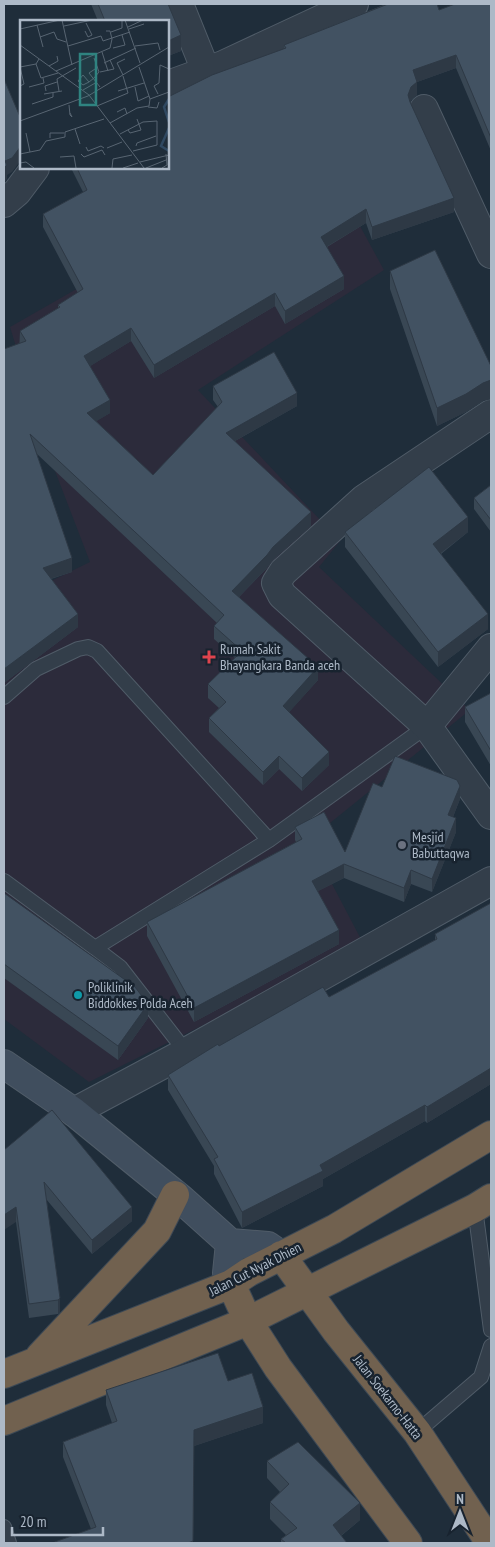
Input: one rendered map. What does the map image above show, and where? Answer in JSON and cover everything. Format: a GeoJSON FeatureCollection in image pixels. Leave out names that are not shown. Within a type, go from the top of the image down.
{"type":"FeatureCollection","features":[{"type":"Feature","properties":{"kind":"highway","name":"Jalan Cut Nyak Dhien"},"geometry":{"type":"LineString","coordinates":[[4,1374],[232,1284],[249,1272],[334,1229],[491,1134]]}},
{"type":"Feature","properties":{"kind":"highway"},"geometry":{"type":"LineString","coordinates":[[34,1362],[157,1231],[175,1195]]}},
{"type":"Feature","properties":{"kind":"highway"},"geometry":{"type":"LineString","coordinates":[[4,1420],[248,1321],[483,1203]]}},
{"type":"Feature","properties":{"kind":"highway","name":"Jalan Soekarno-Hatta"},"geometry":{"type":"LineString","coordinates":[[281,1255],[336,1331],[417,1432],[490,1543]]}},
{"type":"Feature","properties":{"kind":"highway"},"geometry":{"type":"LineString","coordinates":[[232,1284],[248,1321],[278,1368],[408,1543]]}},
{"type":"Feature","properties":{"kind":"main road"},"geometry":{"type":"LineString","coordinates":[[4,1064],[74,1112],[230,1243],[268,1246],[281,1255]]}},
{"type":"Feature","properties":{"kind":"main road"},"geometry":{"type":"LineString","coordinates":[[230,1243],[227,1273],[232,1284]]}},
{"type":"Feature","properties":{"kind":"street"},"geometry":{"type":"LineString","coordinates":[[179,4],[206,71]]}},
{"type":"Feature","properties":{"kind":"street"},"geometry":{"type":"LineString","coordinates":[[169,85],[223,65],[354,4]]}},
{"type":"Feature","properties":{"kind":"street"},"geometry":{"type":"LineString","coordinates":[[424,109],[491,254]]}},
{"type":"Feature","properties":{"kind":"street"},"geometry":{"type":"LineString","coordinates":[[4,203],[17,192],[34,169]]}},
{"type":"Feature","properties":{"kind":"street"},"geometry":{"type":"LineString","coordinates":[[491,414],[364,499],[283,572],[276,583],[282,595],[427,726],[491,814]]}},
{"type":"Feature","properties":{"kind":"street"},"geometry":{"type":"LineString","coordinates":[[427,726],[491,648]]}},
{"type":"Feature","properties":{"kind":"street"},"geometry":{"type":"LineString","coordinates":[[74,1112],[186,1052],[491,881]]}},
{"type":"Feature","properties":{"kind":"lane"},"geometry":{"type":"LineString","coordinates":[[4,697],[36,669],[78,649],[88,647],[97,651],[269,840]]}},
{"type":"Feature","properties":{"kind":"lane"},"geometry":{"type":"LineString","coordinates":[[95,948],[269,840],[427,726]]}},
{"type":"Feature","properties":{"kind":"lane"},"geometry":{"type":"LineString","coordinates":[[4,880],[120,967],[186,1052]]}},
{"type":"Feature","properties":{"kind":"lane"},"geometry":{"type":"LineString","coordinates":[[483,1203],[491,1330]]}},
{"type":"Feature","properties":{"kind":"lane"},"geometry":{"type":"LineString","coordinates":[[417,1432],[481,1377],[491,1346]]}},
{"type":"Feature","properties":{"kind":"lane"},"geometry":{"type":"LineString","coordinates":[[4,1527],[9,1543]]}},
{"type":"Feature","properties":{"kind":"shaded area","name":"Rumah Sakit Bhayangkara Banda aceh"},"geometry":{"type":"Polygon","coordinates":[[[324,160],[384,270],[198,390],[340,541],[319,567],[470,710],[309,840],[364,945],[89,1082],[4,1019],[4,604],[90,562],[50,458],[10,327],[213,211],[324,160]]]}},
{"type":"Feature","properties":{"kind":"building"},"geometry":{"type":"Polygon","coordinates":[[[98,4],[168,4],[181,35],[169,41],[169,20],[105,20],[98,4]]]}},
{"type":"Feature","properties":{"kind":"building"},"geometry":{"type":"Polygon","coordinates":[[[388,4],[437,4],[439,10],[455,4],[491,4],[491,138],[456,55],[413,70],[417,82],[411,87],[408,95],[454,198],[372,227],[366,209],[321,237],[344,276],[285,311],[275,293],[154,365],[131,328],[84,356],[110,400],[87,413],[153,475],[222,402],[213,386],[274,352],[297,393],[226,433],[311,512],[273,547],[232,591],[318,667],[283,706],[329,752],[302,778],[279,756],[263,772],[209,718],[226,702],[208,684],[242,651],[214,626],[224,615],[30,434],[72,558],[43,568],[78,614],[4,669],[4,349],[26,341],[20,331],[60,307],[58,305],[83,289],[43,214],[87,190],[77,169],[169,169],[169,96],[212,75],[286,48],[284,45],[388,4]]]}},
{"type":"Feature","properties":{"kind":"building"},"geometry":{"type":"Polygon","coordinates":[[[4,79],[20,117],[20,147],[12,158],[5,161],[7,165],[4,168],[4,79]]]}},
{"type":"Feature","properties":{"kind":"building"},"geometry":{"type":"Polygon","coordinates":[[[435,250],[491,366],[491,380],[437,408],[390,271],[435,250]]]}},
{"type":"Feature","properties":{"kind":"building"},"geometry":{"type":"Polygon","coordinates":[[[429,467],[468,517],[433,544],[488,614],[438,652],[345,532],[429,467]]]}},
{"type":"Feature","properties":{"kind":"building"},"geometry":{"type":"Polygon","coordinates":[[[491,485],[491,520],[474,498],[491,485]]]}},
{"type":"Feature","properties":{"kind":"building"},"geometry":{"type":"Polygon","coordinates":[[[491,693],[491,751],[465,707],[491,693]]]}},
{"type":"Feature","properties":{"kind":"building"},"geometry":{"type":"Polygon","coordinates":[[[395,756],[457,780],[460,786],[448,815],[456,818],[432,879],[411,870],[404,888],[344,864],[312,881],[339,930],[194,1008],[147,922],[302,839],[295,827],[324,812],[345,852],[373,783],[382,787],[395,756]]]}},
{"type":"Feature","properties":{"kind":"building","name":"Poliklinik Biddokkes Polda Aceh"},"geometry":{"type":"Polygon","coordinates":[[[4,893],[135,987],[148,1004],[118,1046],[4,964],[4,893]]]}},
{"type":"Feature","properties":{"kind":"building"},"geometry":{"type":"Polygon","coordinates":[[[491,903],[491,1068],[427,1107],[425,1105],[320,1165],[323,1171],[242,1212],[214,1159],[218,1157],[168,1075],[218,1044],[219,1046],[323,987],[329,997],[437,939],[435,934],[491,903]]]}},
{"type":"Feature","properties":{"kind":"building"},"geometry":{"type":"Polygon","coordinates":[[[52,1110],[132,1207],[92,1240],[44,1182],[60,1298],[58,1300],[29,1304],[16,1207],[4,1215],[4,1150],[52,1110]]]}},
{"type":"Feature","properties":{"kind":"building"},"geometry":{"type":"Polygon","coordinates":[[[218,1353],[228,1381],[252,1373],[263,1407],[194,1430],[193,1541],[188,1543],[52,1543],[96,1527],[63,1442],[117,1421],[106,1390],[218,1353]]]}},
{"type":"Feature","properties":{"kind":"building"},"geometry":{"type":"Polygon","coordinates":[[[298,1442],[360,1503],[333,1525],[347,1543],[286,1543],[281,1539],[297,1528],[270,1502],[289,1484],[267,1461],[298,1442]]]}},
{"type":"Feature","properties":{"kind":"place","name":"Rumah Sakit Bhayangkara Banda aceh"},"geometry":{"type":"Point","coordinates":[209,657]}},
{"type":"Feature","properties":{"kind":"place","name":"Mesjid Babuttaqwa"},"geometry":{"type":"Point","coordinates":[402,845]}},
{"type":"Feature","properties":{"kind":"place","name":"Poliklinik Biddokkes Polda Aceh"},"geometry":{"type":"Point","coordinates":[78,995]}}]}
